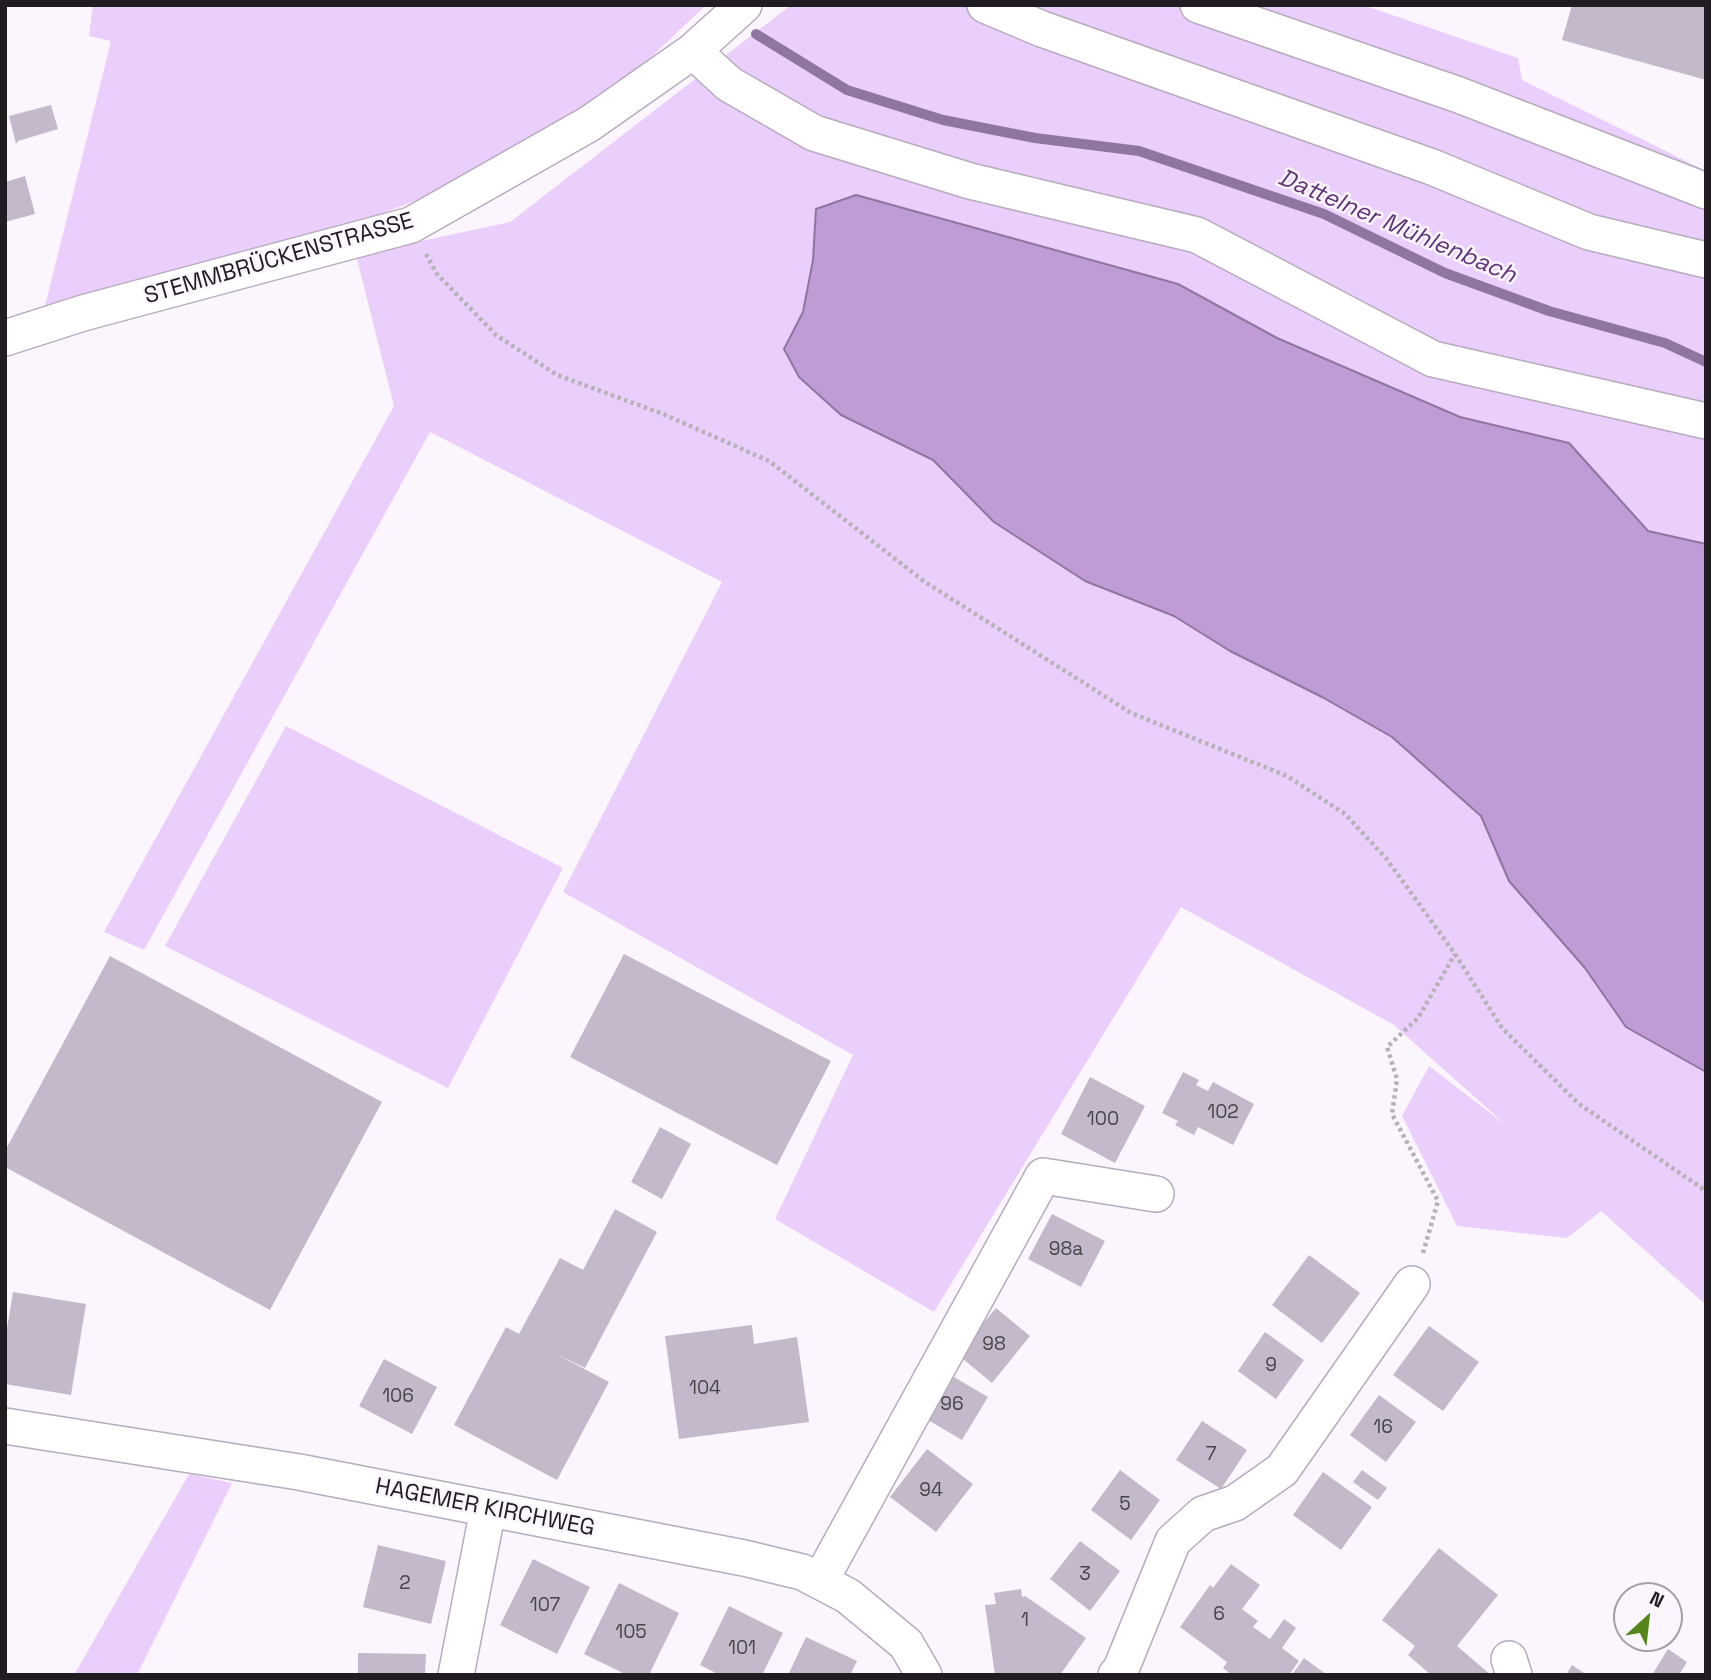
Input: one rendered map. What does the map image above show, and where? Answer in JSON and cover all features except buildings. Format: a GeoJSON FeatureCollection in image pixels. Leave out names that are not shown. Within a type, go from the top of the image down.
{"type":"FeatureCollection","features":[{"type":"Feature","properties":{"kind":"street","name":"STEMMBRÜCKENSTRASSE"},"geometry":{"type":"LineString","coordinates":[[5,338],[83,313],[411,225],[589,124],[693,51],[744,5]]}},
{"type":"Feature","properties":{"kind":"street"},"geometry":{"type":"LineString","coordinates":[[985,5],[1042,29],[1432,167],[1589,232],[1706,260]]}},
{"type":"Feature","properties":{"kind":"street"},"geometry":{"type":"LineString","coordinates":[[1198,5],[1459,94],[1706,191]]}},
{"type":"Feature","properties":{"kind":"street"},"geometry":{"type":"LineString","coordinates":[[693,51],[729,84],[814,134],[970,181],[1197,235],[1433,359],[1706,421]]}},
{"type":"Feature","properties":{"kind":"street"},"geometry":{"type":"LineString","coordinates":[[820,1581],[1043,1176],[1156,1194]]}},
{"type":"Feature","properties":{"kind":"street"},"geometry":{"type":"LineString","coordinates":[[1116,1675],[1121,1669],[1173,1541],[1203,1514],[1235,1503],[1282,1470],[1412,1284]]}},
{"type":"Feature","properties":{"kind":"street","name":"HAGEMER KIRCHWEG"},"geometry":{"type":"LineString","coordinates":[[5,1426],[299,1472],[744,1558],[802,1572],[848,1597],[906,1644],[924,1675]]}},
{"type":"Feature","properties":{"kind":"street"},"geometry":{"type":"LineString","coordinates":[[461,1673],[488,1509]]}},
{"type":"Feature","properties":{"kind":"path"},"geometry":{"type":"LineString","coordinates":[[411,225],[437,274],[496,335],[557,375],[663,414],[769,461],[925,582],[1131,713],[1287,776],[1345,814],[1386,858],[1455,954],[1502,1028],[1579,1104],[1706,1191]]}},
{"type":"Feature","properties":{"kind":"path"},"geometry":{"type":"LineString","coordinates":[[1412,1284],[1438,1201],[1392,1114],[1397,1080],[1387,1047],[1418,1018],[1455,954]]}},
{"type":"Feature","properties":{"kind":"shaded area"},"geometry":{"type":"Polygon","coordinates":[[[93,5],[706,5],[626,81],[458,184],[332,233],[43,314],[111,41],[89,36],[93,5]]]}},
{"type":"Feature","properties":{"kind":"shaded area"},"geometry":{"type":"Polygon","coordinates":[[[791,5],[1363,5],[1518,58],[1522,80],[1706,171],[1706,1305],[1601,1211],[1567,1238],[1457,1226],[1402,1116],[1429,1066],[1507,1126],[1394,1025],[1181,907],[934,1312],[775,1219],[853,1055],[563,892],[722,582],[430,432],[144,950],[104,932],[394,406],[356,255],[510,222],[791,5]]]}},
{"type":"Feature","properties":{"kind":"shaded area"},"geometry":{"type":"Polygon","coordinates":[[[856,195],[1178,284],[1277,338],[1460,417],[1569,443],[1648,531],[1706,544],[1706,1072],[1626,1027],[1585,968],[1509,881],[1481,816],[1392,737],[1322,697],[1230,651],[1174,616],[1085,581],[994,522],[933,460],[841,415],[799,377],[784,349],[803,312],[813,260],[816,209],[856,195]]]}},
{"type":"Feature","properties":{"kind":"shaded area"},"geometry":{"type":"Polygon","coordinates":[[[286,726],[563,868],[448,1088],[165,946],[286,726]]]}},
{"type":"Feature","properties":{"kind":"shaded area"},"geometry":{"type":"Polygon","coordinates":[[[189,1474],[232,1483],[137,1675],[74,1675],[189,1474]]]}},
{"type":"Feature","properties":{"kind":"waterway","name":"Dattelner Mühlenbach"},"geometry":{"type":"LineString","coordinates":[[756,34],[847,90],[943,120],[1035,138],[1139,151],[1324,214],[1445,273],[1549,311],[1665,343],[1706,362]]}}]}
